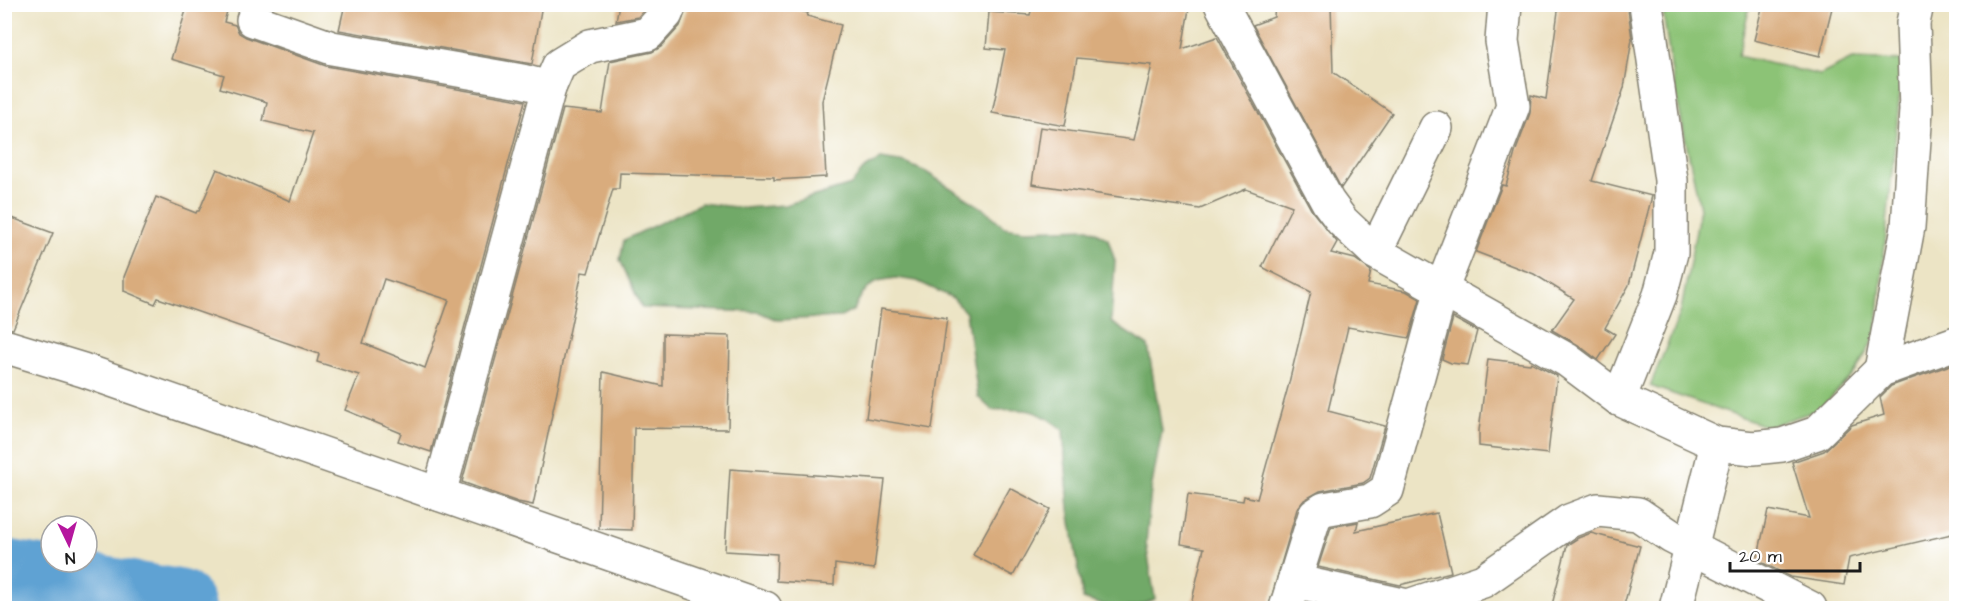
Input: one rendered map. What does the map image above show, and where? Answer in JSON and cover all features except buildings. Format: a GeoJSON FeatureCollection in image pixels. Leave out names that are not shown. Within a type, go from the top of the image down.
{"type":"FeatureCollection","features":[{"type":"Feature","properties":{"kind":"street"},"geometry":{"type":"LineString","coordinates":[[439,494],[549,88],[558,65],[590,46],[648,34],[666,14],[670,4]]}},
{"type":"Feature","properties":{"kind":"street"},"geometry":{"type":"LineString","coordinates":[[1221,4],[1342,222],[1375,252],[1567,360],[1619,399],[1717,444],[1753,448],[1782,445],[1817,433],[1881,370],[1955,349]]}},
{"type":"Feature","properties":{"kind":"street"},"geometry":{"type":"LineString","coordinates":[[1504,4],[1502,41],[1514,104],[1442,288],[1388,490],[1370,501],[1324,509],[1316,515],[1290,595],[1408,606],[1483,581],[1569,521],[1598,510],[1638,514],[1672,537],[1810,609]]}},
{"type":"Feature","properties":{"kind":"street"},"geometry":{"type":"LineString","coordinates":[[1619,399],[1660,295],[1671,253],[1671,180],[1646,4]]}},
{"type":"Feature","properties":{"kind":"street"},"geometry":{"type":"LineString","coordinates":[[1881,370],[1908,227],[1916,110],[1913,23],[1917,4]]}},
{"type":"Feature","properties":{"kind":"street"},"geometry":{"type":"LineString","coordinates":[[253,20],[332,48],[522,81],[549,88]]}},
{"type":"Feature","properties":{"kind":"street"},"geometry":{"type":"LineString","coordinates":[[1375,252],[1436,128]]}},
{"type":"Feature","properties":{"kind":"street"},"geometry":{"type":"LineString","coordinates":[[4,346],[83,370],[765,609]]}},
{"type":"Feature","properties":{"kind":"street"},"geometry":{"type":"LineString","coordinates":[[1676,609],[1717,444]]}},
{"type":"Feature","properties":{"kind":"green space"},"geometry":{"type":"Polygon","coordinates":[[[1662,5],[1750,5],[1738,56],[1820,75],[1852,59],[1903,61],[1876,335],[1856,371],[1820,409],[1768,427],[1650,386],[1681,311],[1700,208],[1673,80],[1662,5]]]}},
{"type":"Feature","properties":{"kind":"green space"},"geometry":{"type":"Polygon","coordinates":[[[881,159],[905,163],[926,172],[987,211],[1004,227],[1025,230],[1089,228],[1108,239],[1115,261],[1111,322],[1148,346],[1162,431],[1151,490],[1146,543],[1155,599],[1128,608],[1119,608],[1083,599],[1069,509],[1063,430],[1038,413],[1014,409],[992,410],[978,397],[966,313],[953,298],[917,281],[896,278],[877,281],[862,294],[854,310],[841,317],[777,320],[759,312],[642,308],[620,260],[624,240],[701,203],[744,208],[785,205],[851,185],[863,170],[881,159]]]}},
{"type":"Feature","properties":{"kind":"waterway"},"geometry":{"type":"LineString","coordinates":[[4,578],[177,608]]}}]}
